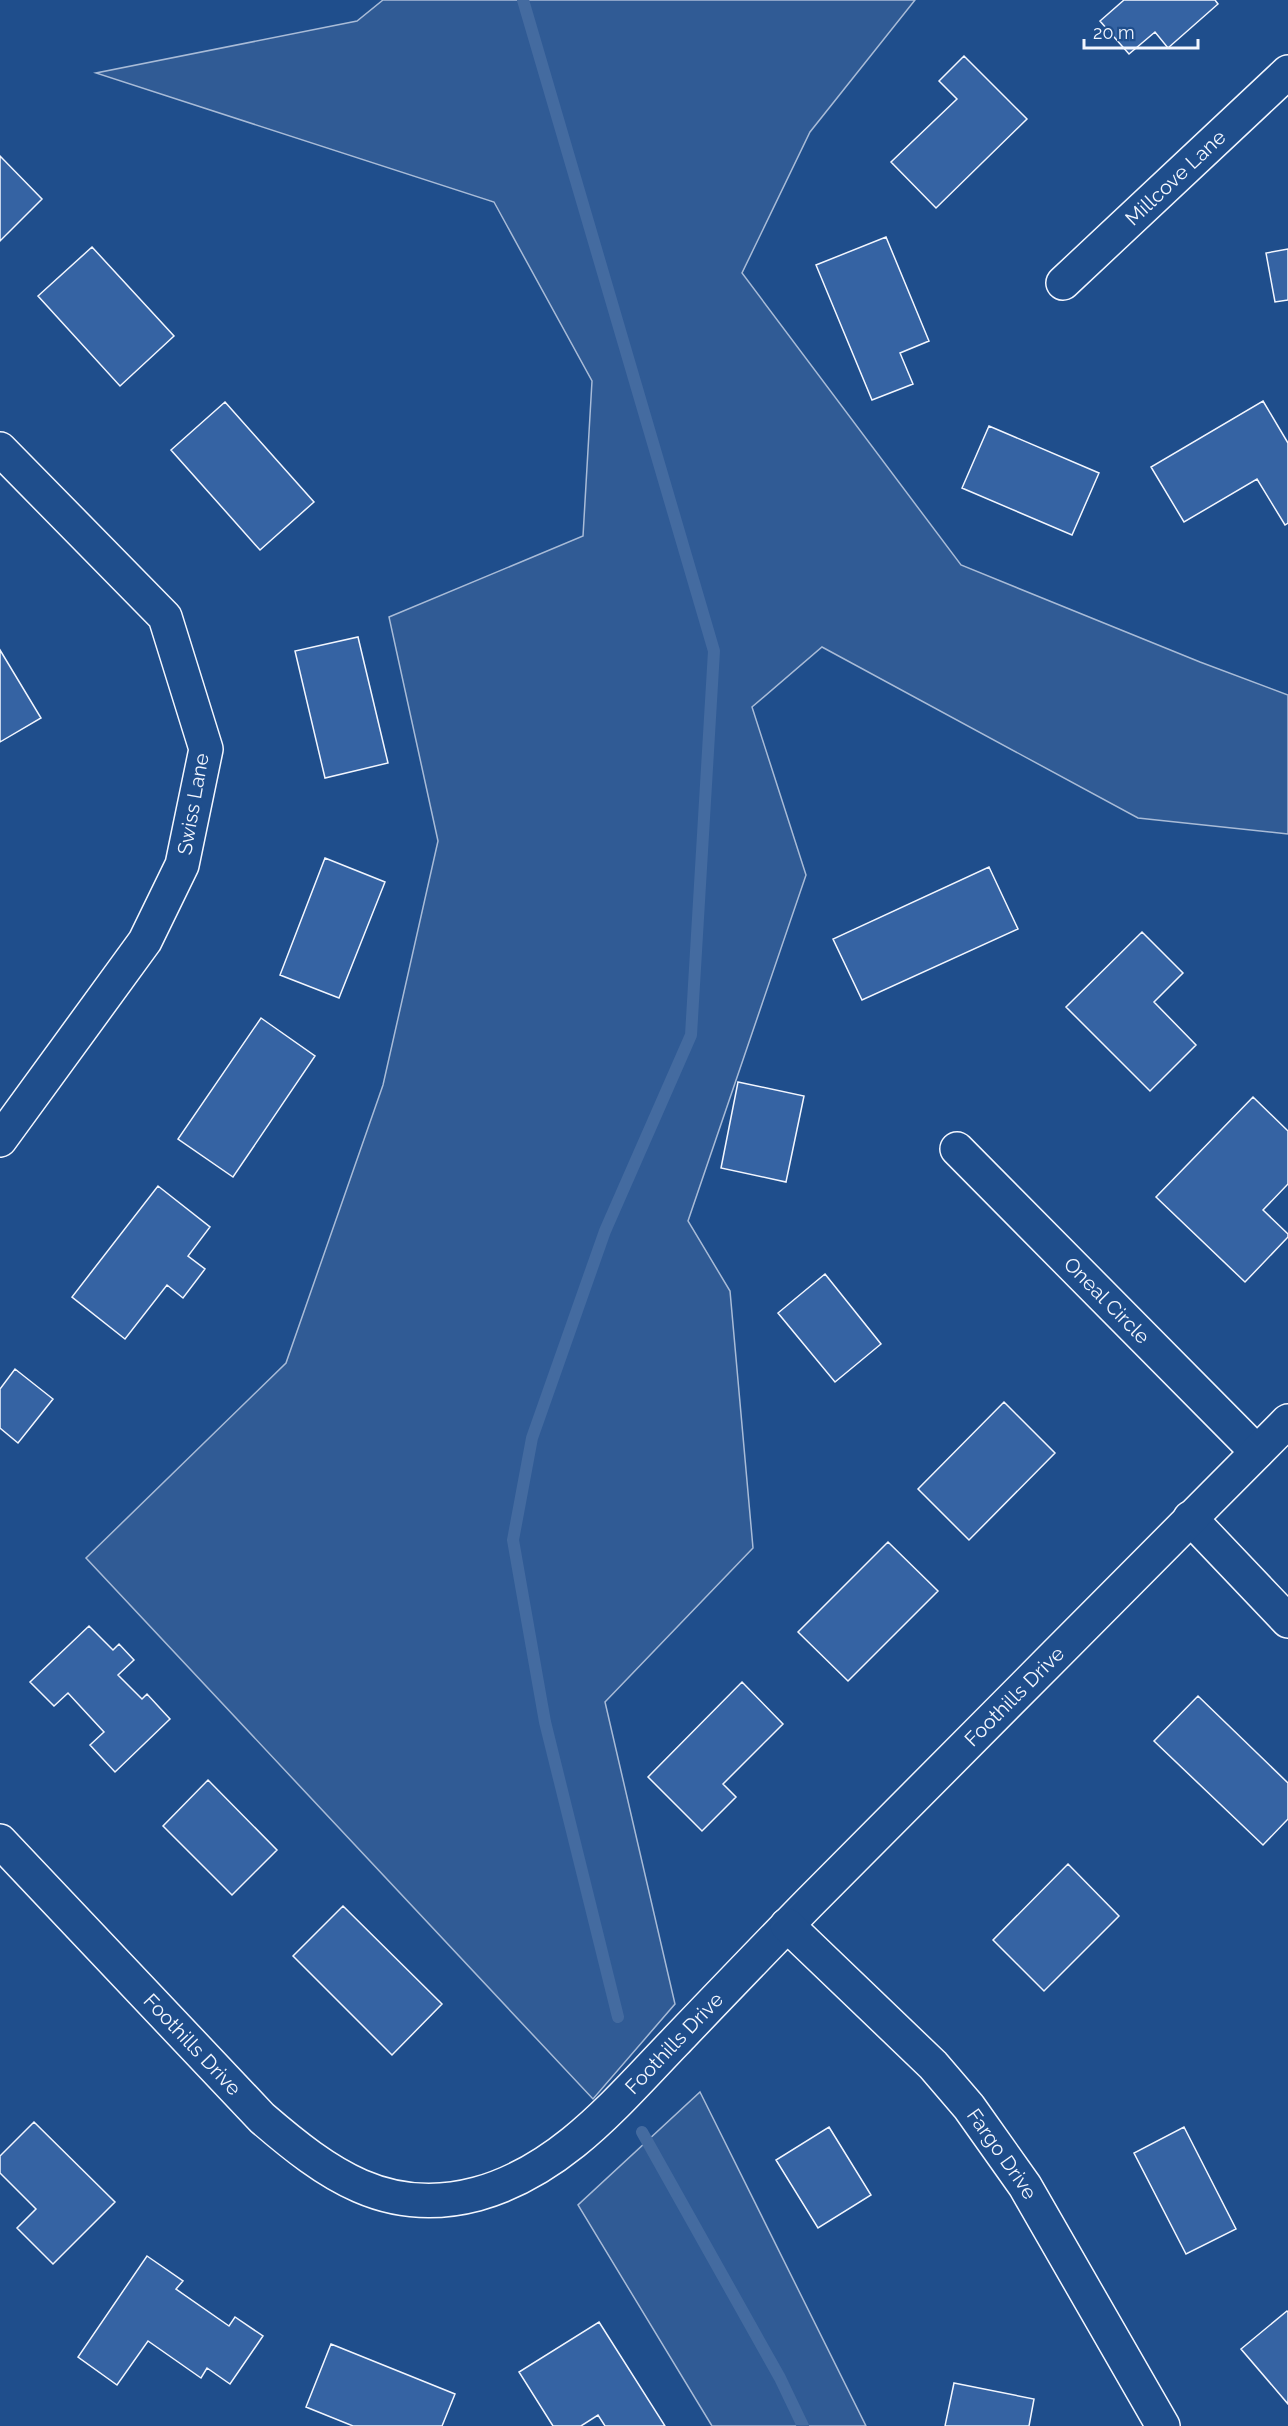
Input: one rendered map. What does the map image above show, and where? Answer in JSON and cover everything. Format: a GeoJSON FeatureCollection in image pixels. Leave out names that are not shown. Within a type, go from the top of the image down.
{"type":"FeatureCollection","features":[{"type":"Feature","properties":{"kind":"street","name":"Millcove Lane"},"geometry":{"type":"LineString","coordinates":[[1064,284],[1288,72]]}},
{"type":"Feature","properties":{"kind":"street","name":"Swiss Lane"},"geometry":{"type":"LineString","coordinates":[[0,449],[165,617],[206,749],[182,865],[145,941],[0,1140]]}},
{"type":"Feature","properties":{"kind":"street","name":"Oneal Circle"},"geometry":{"type":"LineString","coordinates":[[957,1149],[1257,1452]]}},
{"type":"Feature","properties":{"kind":"street","name":"Foothills Drive"},"geometry":{"type":"LineString","coordinates":[[0,1841],[262,2118],[304,2155],[346,2181],[391,2198],[446,2201],[478,2194],[518,2181],[562,2153],[608,2112],[787,1925],[1288,1421]]}},
{"type":"Feature","properties":{"kind":"street"},"geometry":{"type":"LineString","coordinates":[[1190,1518],[1288,1621]]}},
{"type":"Feature","properties":{"kind":"street","name":"Fargo Drive"},"geometry":{"type":"LineString","coordinates":[[787,1925],[933,2065],[969,2107],[1024,2186],[1162,2426]]}},
{"type":"Feature","properties":{"kind":"shaded area"},"geometry":{"type":"Polygon","coordinates":[[[383,0],[915,0],[810,132],[742,273],[961,565],[1200,662],[1288,695],[1288,834],[1138,818],[822,647],[752,707],[806,875],[688,1221],[730,1291],[753,1548],[605,1702],[675,2004],[593,2099],[86,1558],[286,1363],[383,1085],[438,841],[389,617],[583,536],[592,381],[494,202],[96,73],[357,21],[383,0]]]}},
{"type":"Feature","properties":{"kind":"shaded area"},"geometry":{"type":"Polygon","coordinates":[[[700,2092],[866,2426],[712,2426],[578,2205],[700,2092]]]}},
{"type":"Feature","properties":{"kind":"building"},"geometry":{"type":"Polygon","coordinates":[[[1124,0],[1215,0],[1218,4],[1168,48],[1155,32],[1129,54],[1100,21],[1124,0]]]}},
{"type":"Feature","properties":{"kind":"building"},"geometry":{"type":"Polygon","coordinates":[[[964,56],[1027,119],[936,208],[891,162],[957,99],[939,81],[964,56]]]}},
{"type":"Feature","properties":{"kind":"building"},"geometry":{"type":"Polygon","coordinates":[[[0,156],[42,199],[0,241],[0,156]]]}},
{"type":"Feature","properties":{"kind":"building"},"geometry":{"type":"Polygon","coordinates":[[[886,237],[929,341],[900,353],[913,384],[872,400],[816,265],[886,237]]]}},
{"type":"Feature","properties":{"kind":"building"},"geometry":{"type":"Polygon","coordinates":[[[92,247],[174,336],[120,386],[38,296],[92,247]]]}},
{"type":"Feature","properties":{"kind":"building"},"geometry":{"type":"Polygon","coordinates":[[[1288,249],[1288,300],[1275,302],[1266,253],[1288,249]]]}},
{"type":"Feature","properties":{"kind":"building"},"geometry":{"type":"Polygon","coordinates":[[[1263,401],[1288,443],[1288,523],[1285,525],[1257,479],[1184,522],[1151,467],[1263,401]]]}},
{"type":"Feature","properties":{"kind":"building"},"geometry":{"type":"Polygon","coordinates":[[[225,402],[314,502],[260,550],[171,450],[225,402]]]}},
{"type":"Feature","properties":{"kind":"building"},"geometry":{"type":"Polygon","coordinates":[[[989,426],[1099,473],[1072,535],[962,488],[989,426]]]}},
{"type":"Feature","properties":{"kind":"building"},"geometry":{"type":"Polygon","coordinates":[[[358,637],[388,763],[325,778],[295,651],[358,637]]]}},
{"type":"Feature","properties":{"kind":"building"},"geometry":{"type":"Polygon","coordinates":[[[0,650],[41,718],[0,742],[0,650]]]}},
{"type":"Feature","properties":{"kind":"building"},"geometry":{"type":"Polygon","coordinates":[[[325,858],[385,882],[339,998],[280,975],[325,858]]]}},
{"type":"Feature","properties":{"kind":"building"},"geometry":{"type":"Polygon","coordinates":[[[989,867],[1018,929],[862,1000],[833,939],[989,867]]]}},
{"type":"Feature","properties":{"kind":"building"},"geometry":{"type":"Polygon","coordinates":[[[1142,932],[1183,973],[1154,1002],[1196,1045],[1150,1091],[1066,1007],[1142,932]]]}},
{"type":"Feature","properties":{"kind":"building"},"geometry":{"type":"Polygon","coordinates":[[[261,1018],[315,1056],[233,1177],[178,1139],[261,1018]]]}},
{"type":"Feature","properties":{"kind":"building"},"geometry":{"type":"Polygon","coordinates":[[[738,1082],[804,1096],[786,1182],[721,1168],[738,1082]]]}},
{"type":"Feature","properties":{"kind":"building"},"geometry":{"type":"Polygon","coordinates":[[[1253,1097],[1288,1131],[1288,1184],[1263,1210],[1288,1234],[1288,1237],[1245,1282],[1156,1197],[1253,1097]]]}},
{"type":"Feature","properties":{"kind":"building"},"geometry":{"type":"Polygon","coordinates":[[[158,1186],[210,1227],[188,1256],[205,1269],[183,1298],[167,1285],[125,1339],[72,1297],[158,1186]]]}},
{"type":"Feature","properties":{"kind":"building"},"geometry":{"type":"Polygon","coordinates":[[[825,1274],[881,1344],[835,1382],[778,1313],[825,1274]]]}},
{"type":"Feature","properties":{"kind":"building"},"geometry":{"type":"Polygon","coordinates":[[[15,1369],[53,1399],[18,1443],[0,1428],[0,1389],[15,1369]]]}},
{"type":"Feature","properties":{"kind":"building"},"geometry":{"type":"Polygon","coordinates":[[[1004,1402],[1055,1453],[969,1540],[918,1489],[1004,1402]]]}},
{"type":"Feature","properties":{"kind":"building"},"geometry":{"type":"Polygon","coordinates":[[[888,1542],[938,1591],[848,1681],[798,1632],[888,1542]]]}},
{"type":"Feature","properties":{"kind":"building"},"geometry":{"type":"Polygon","coordinates":[[[89,1626],[113,1650],[119,1644],[134,1660],[118,1675],[142,1699],[147,1694],[170,1719],[115,1772],[90,1745],[104,1732],[68,1693],[54,1706],[30,1682],[89,1626]]]}},
{"type":"Feature","properties":{"kind":"building"},"geometry":{"type":"Polygon","coordinates":[[[742,1682],[783,1724],[723,1784],[736,1797],[702,1831],[648,1777],[742,1682]]]}},
{"type":"Feature","properties":{"kind":"building"},"geometry":{"type":"Polygon","coordinates":[[[1198,1696],[1288,1783],[1288,1819],[1263,1845],[1154,1741],[1198,1696]]]}},
{"type":"Feature","properties":{"kind":"building"},"geometry":{"type":"Polygon","coordinates":[[[208,1780],[277,1850],[232,1895],[163,1826],[208,1780]]]}},
{"type":"Feature","properties":{"kind":"building"},"geometry":{"type":"Polygon","coordinates":[[[1068,1864],[1119,1916],[1044,1991],[993,1940],[1068,1864]]]}},
{"type":"Feature","properties":{"kind":"building"},"geometry":{"type":"Polygon","coordinates":[[[343,1906],[442,2004],[392,2055],[293,1956],[343,1906]]]}},
{"type":"Feature","properties":{"kind":"building"},"geometry":{"type":"Polygon","coordinates":[[[34,2122],[115,2202],[53,2264],[17,2228],[36,2209],[0,2173],[0,2156],[34,2122]]]}},
{"type":"Feature","properties":{"kind":"building"},"geometry":{"type":"Polygon","coordinates":[[[829,2127],[871,2195],[818,2228],[776,2160],[829,2127]]]}},
{"type":"Feature","properties":{"kind":"building"},"geometry":{"type":"Polygon","coordinates":[[[1184,2127],[1236,2229],[1186,2254],[1134,2153],[1184,2127]]]}},
{"type":"Feature","properties":{"kind":"building"},"geometry":{"type":"Polygon","coordinates":[[[147,2256],[183,2281],[176,2289],[229,2326],[235,2317],[263,2336],[230,2384],[207,2368],[201,2378],[148,2341],[117,2385],[78,2357],[147,2256]]]}},
{"type":"Feature","properties":{"kind":"building"},"geometry":{"type":"Polygon","coordinates":[[[1288,2312],[1288,2404],[1241,2349],[1288,2312]]]}},
{"type":"Feature","properties":{"kind":"building"},"geometry":{"type":"Polygon","coordinates":[[[599,2322],[665,2426],[605,2426],[598,2415],[581,2426],[553,2426],[519,2372],[599,2322]]]}},
{"type":"Feature","properties":{"kind":"building"},"geometry":{"type":"Polygon","coordinates":[[[331,2344],[455,2394],[442,2426],[353,2426],[306,2407],[331,2344]]]}},
{"type":"Feature","properties":{"kind":"building"},"geometry":{"type":"Polygon","coordinates":[[[954,2383],[1034,2399],[1029,2426],[945,2426],[954,2383]]]}},
{"type":"Feature","properties":{"kind":"waterway"},"geometry":{"type":"LineString","coordinates":[[523,0],[714,651],[691,1035],[605,1231],[532,1438],[513,1540],[545,1722],[618,2017]]}},
{"type":"Feature","properties":{"kind":"waterway"},"geometry":{"type":"LineString","coordinates":[[642,2132],[780,2378],[803,2426]]}}]}
